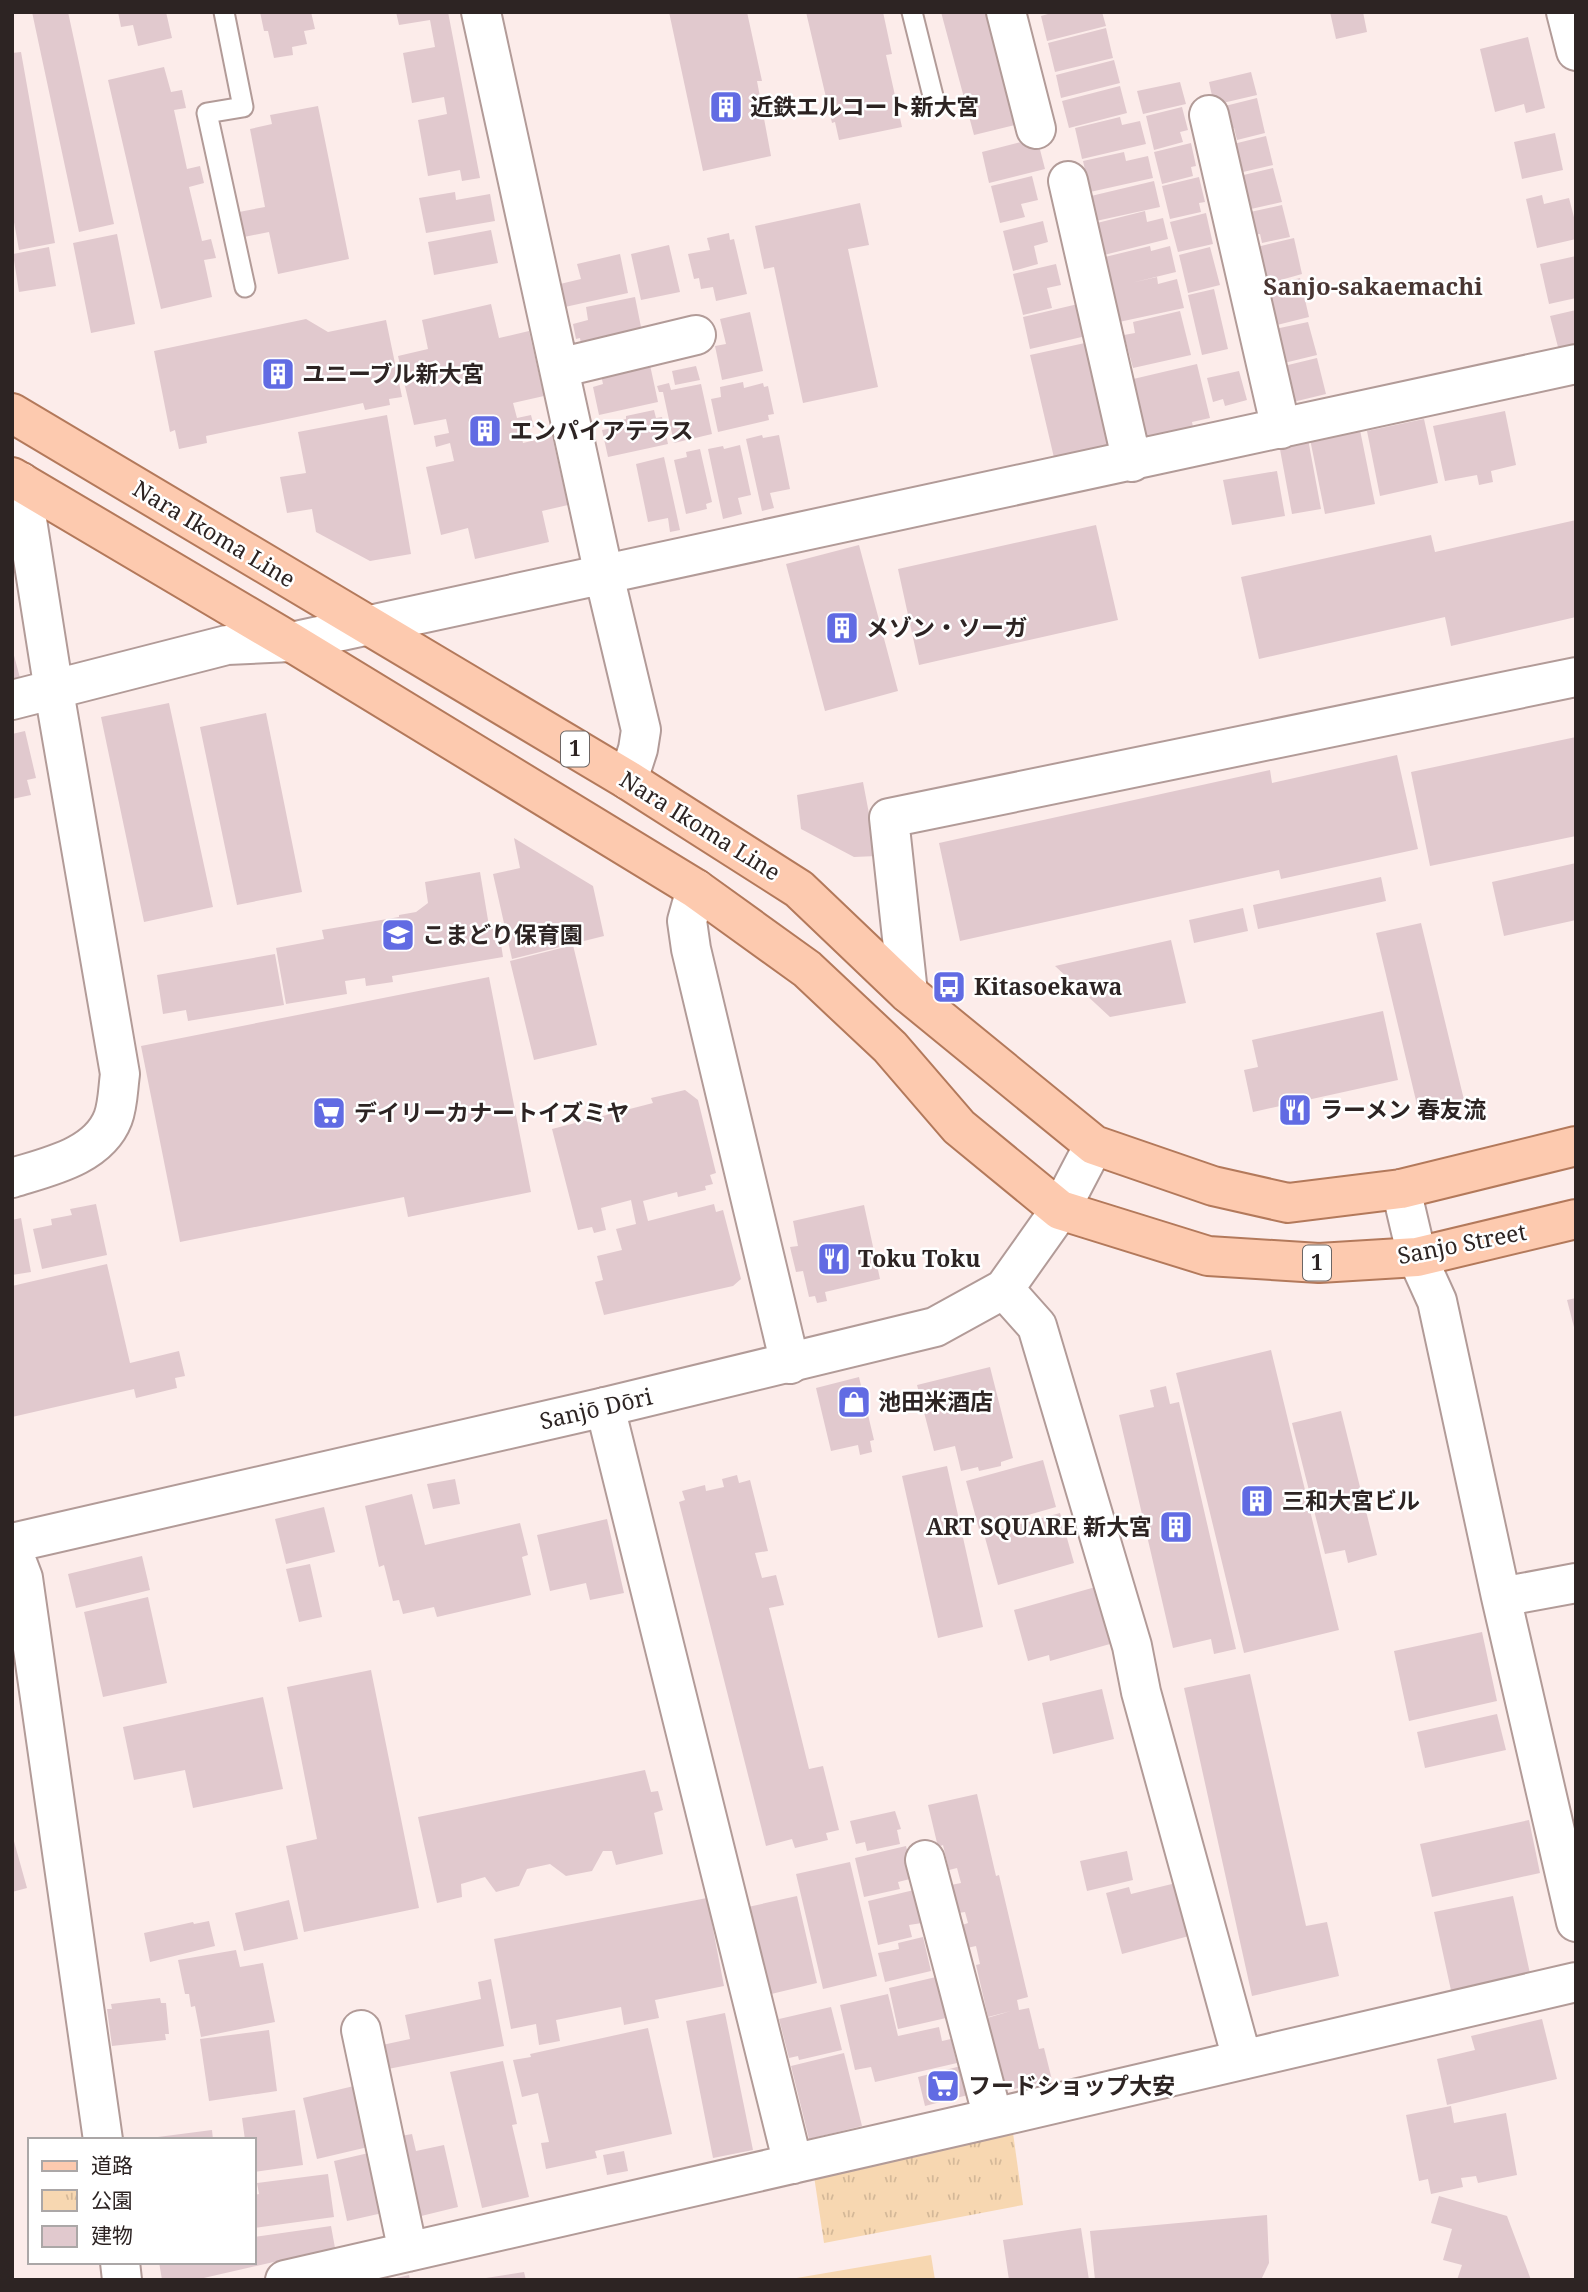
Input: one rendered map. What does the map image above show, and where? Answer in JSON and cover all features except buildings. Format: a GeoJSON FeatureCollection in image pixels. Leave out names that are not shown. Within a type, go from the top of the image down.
{"type":"FeatureCollection","features":[{"type":"Feature","properties":{"kind":"main road","name":"Nara Ikoma Line"},"geometry":{"type":"LineString","coordinates":[[12,413],[628,780],[799,888],[908,993],[1094,1145]]}},
{"type":"Feature","properties":{"kind":"main road","name":"1"},"geometry":{"type":"LineString","coordinates":[[17,480],[696,889],[807,968],[890,1047],[959,1127],[1060,1210]]}},
{"type":"Feature","properties":{"kind":"main road","name":"1"},"geometry":{"type":"LineString","coordinates":[[1094,1145],[1213,1186],[1289,1203],[1401,1189],[1576,1146]]}},
{"type":"Feature","properties":{"kind":"main road","name":"Sanjo Street"},"geometry":{"type":"LineString","coordinates":[[1060,1210],[1208,1256],[1319,1263],[1416,1257],[1576,1219]]}},
{"type":"Feature","properties":{"kind":"street"},"geometry":{"type":"LineString","coordinates":[[481,12],[604,575],[641,730],[628,780]]}},
{"type":"Feature","properties":{"kind":"street"},"geometry":{"type":"LineString","coordinates":[[1006,12],[1036,129]]}},
{"type":"Feature","properties":{"kind":"street"},"geometry":{"type":"LineString","coordinates":[[1566,12],[1576,51]]}},
{"type":"Feature","properties":{"kind":"street"},"geometry":{"type":"LineString","coordinates":[[1209,116],[1281,429]]}},
{"type":"Feature","properties":{"kind":"street"},"geometry":{"type":"LineString","coordinates":[[1068,181],[1132,461]]}},
{"type":"Feature","properties":{"kind":"street"},"geometry":{"type":"LineString","coordinates":[[559,368],[696,335]]}},
{"type":"Feature","properties":{"kind":"street"},"geometry":{"type":"LineString","coordinates":[[12,701],[228,645],[290,642],[369,626],[1576,364]]}},
{"type":"Feature","properties":{"kind":"street"},"geometry":{"type":"LineString","coordinates":[[12,1178],[64,1162],[96,1143],[113,1119],[120,1074],[17,480]]}},
{"type":"Feature","properties":{"kind":"street"},"geometry":{"type":"LineString","coordinates":[[908,993],[889,818],[1576,677]]}},
{"type":"Feature","properties":{"kind":"street"},"geometry":{"type":"LineString","coordinates":[[696,889],[687,921],[691,949],[790,1364]]}},
{"type":"Feature","properties":{"kind":"street","name":"Sanjō Dōri"},"geometry":{"type":"LineString","coordinates":[[12,1543],[606,1407],[935,1328],[1004,1289],[1060,1210],[1094,1145]]}},
{"type":"Feature","properties":{"kind":"street"},"geometry":{"type":"LineString","coordinates":[[1401,1189],[1416,1257],[1437,1301],[1501,1597],[1576,1922]]}},
{"type":"Feature","properties":{"kind":"street"},"geometry":{"type":"LineString","coordinates":[[1004,1289],[1037,1326],[1132,1646],[1141,1692],[1242,2059]]}},
{"type":"Feature","properties":{"kind":"street"},"geometry":{"type":"LineString","coordinates":[[606,1407],[793,2164]]}},
{"type":"Feature","properties":{"kind":"street"},"geometry":{"type":"LineString","coordinates":[[12,1549],[23,1578],[103,2138]]}},
{"type":"Feature","properties":{"kind":"street"},"geometry":{"type":"LineString","coordinates":[[1501,1597],[1576,1583]]}},
{"type":"Feature","properties":{"kind":"street"},"geometry":{"type":"LineString","coordinates":[[925,1860],[993,2118]]}},
{"type":"Feature","properties":{"kind":"street"},"geometry":{"type":"LineString","coordinates":[[285,2280],[1576,1982]]}},
{"type":"Feature","properties":{"kind":"street"},"geometry":{"type":"LineString","coordinates":[[361,2030],[408,2252]]}},
{"type":"Feature","properties":{"kind":"lane"},"geometry":{"type":"LineString","coordinates":[[224,12],[243,107],[207,113],[245,287]]}},
{"type":"Feature","properties":{"kind":"lane"},"geometry":{"type":"LineString","coordinates":[[912,12],[935,104]]}},
{"type":"Feature","properties":{"kind":"green space"},"geometry":{"type":"Polygon","coordinates":[[[1013,2133],[1023,2205],[824,2243],[814,2176],[1013,2133]]]}},
{"type":"Feature","properties":{"kind":"green space"},"geometry":{"type":"Polygon","coordinates":[[[931,2255],[935,2280],[785,2280],[931,2255]]]}},
{"type":"Feature","properties":{"kind":"place","name":"近鉄エルコート新大宮"},"geometry":{"type":"Point","coordinates":[726,107]}},
{"type":"Feature","properties":{"kind":"place","name":"ユニーブル新大宮"},"geometry":{"type":"Point","coordinates":[278,374]}},
{"type":"Feature","properties":{"kind":"place","name":"エンパイアテラス"},"geometry":{"type":"Point","coordinates":[485,431]}},
{"type":"Feature","properties":{"kind":"place","name":"メゾン・ソーガ"},"geometry":{"type":"Point","coordinates":[842,628]}},
{"type":"Feature","properties":{"kind":"place","name":"こまどり保育園"},"geometry":{"type":"Point","coordinates":[398,935]}},
{"type":"Feature","properties":{"kind":"place","name":"Kitasoekawa"},"geometry":{"type":"Point","coordinates":[949,987]}},
{"type":"Feature","properties":{"kind":"place","name":"ラーメン 春友流"},"geometry":{"type":"Point","coordinates":[1295,1110]}},
{"type":"Feature","properties":{"kind":"place","name":"デイリーカナートイズミヤ"},"geometry":{"type":"Point","coordinates":[329,1113]}},
{"type":"Feature","properties":{"kind":"place","name":"Toku Toku"},"geometry":{"type":"Point","coordinates":[834,1259]}},
{"type":"Feature","properties":{"kind":"place","name":"池田米酒店"},"geometry":{"type":"Point","coordinates":[854,1402]}},
{"type":"Feature","properties":{"kind":"place","name":"三和大宮ビル"},"geometry":{"type":"Point","coordinates":[1257,1501]}},
{"type":"Feature","properties":{"kind":"place","name":"ART SQUARE 新大宮"},"geometry":{"type":"Point","coordinates":[1176,1527]}},
{"type":"Feature","properties":{"kind":"place","name":"フードショップ大安"},"geometry":{"type":"Point","coordinates":[943,2086]}},
{"type":"Feature","properties":{"kind":"district","name":"Sanjo-sakaemachi"},"geometry":{"type":"Point","coordinates":[1373,287]}}]}
